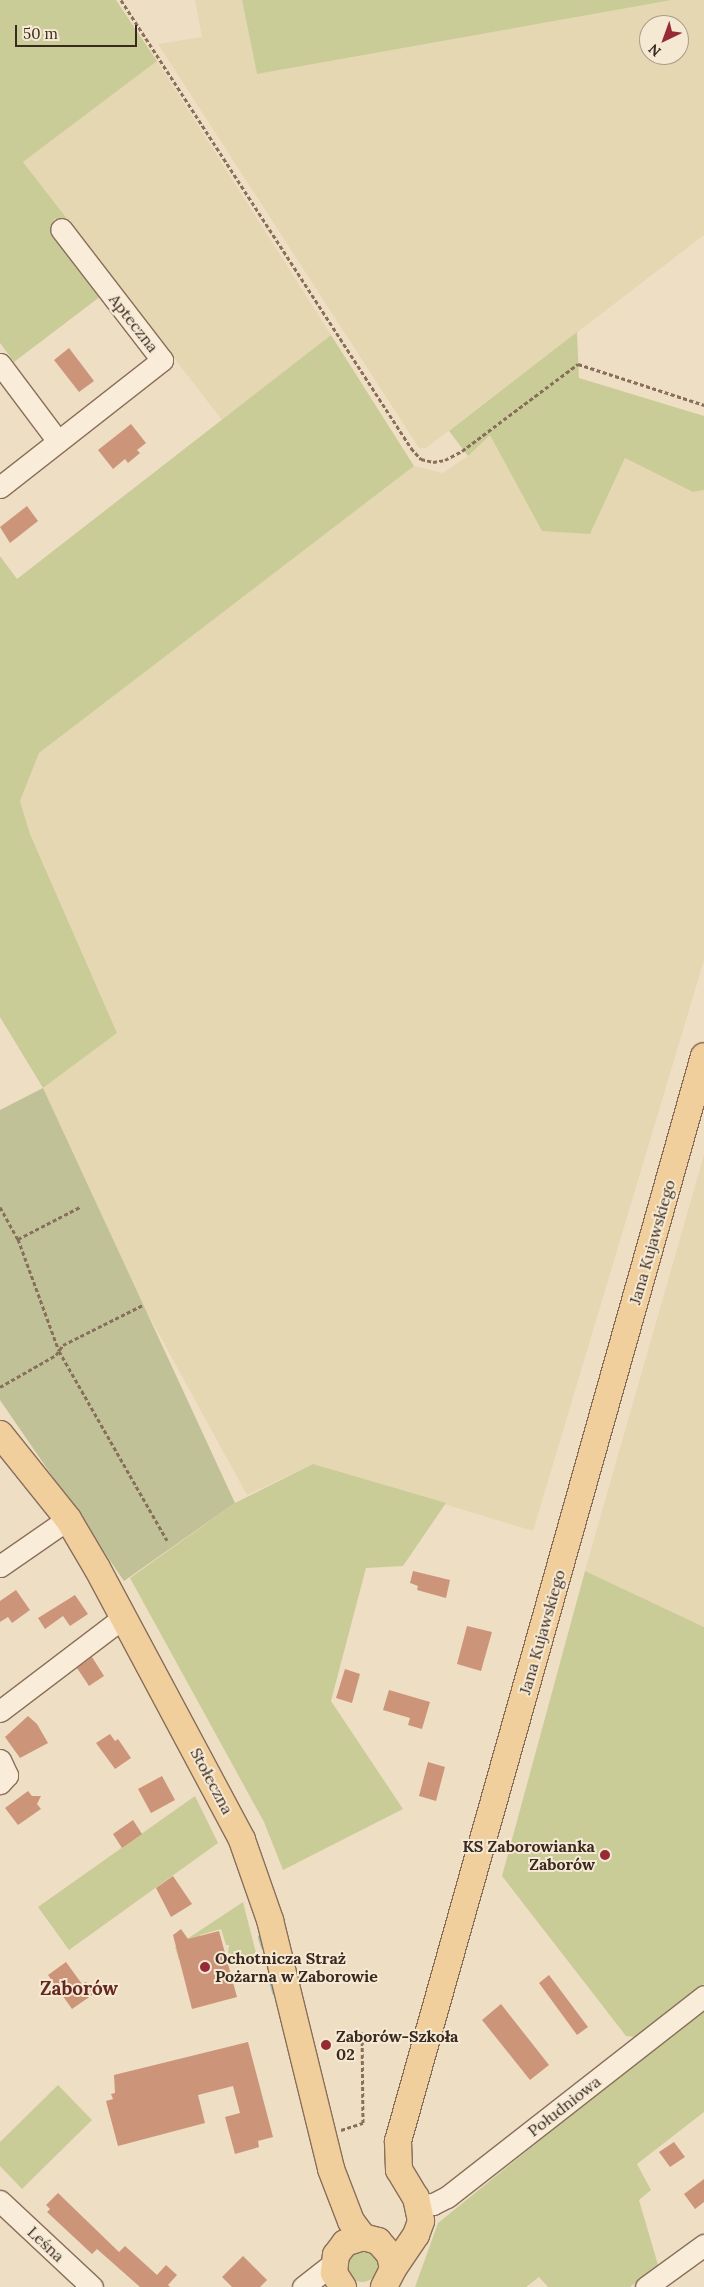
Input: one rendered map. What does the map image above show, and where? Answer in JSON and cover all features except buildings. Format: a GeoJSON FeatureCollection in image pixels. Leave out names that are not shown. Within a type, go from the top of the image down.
{"type":"FeatureCollection","features":[{"type":"Feature","properties":{"kind":"main road","name":"Jana Kujawskiego"},"geometry":{"type":"LineString","coordinates":[[388,2282],[419,2228],[418,2206],[399,2170],[398,2141],[704,1056]]}},
{"type":"Feature","properties":{"kind":"main road","name":"Stołeczna"},"geometry":{"type":"LineString","coordinates":[[0,1434],[68,1519],[124,1617],[230,1814],[259,1883],[308,2064],[331,2169],[336,2277],[343,2287]]}},
{"type":"Feature","properties":{"kind":"main road","name":"Stołeczna"},"geometry":{"type":"LineString","coordinates":[[331,2169],[352,2221],[390,2255],[388,2282]]}},
{"type":"Feature","properties":{"kind":"main road"},"geometry":{"type":"LineString","coordinates":[[336,2257],[350,2239],[371,2239],[407,2222],[418,2206]]}},
{"type":"Feature","properties":{"kind":"street","name":"Apteczna"},"geometry":{"type":"LineString","coordinates":[[0,487],[57,440],[162,360],[61,229]]}},
{"type":"Feature","properties":{"kind":"street"},"geometry":{"type":"LineString","coordinates":[[0,364],[57,440]]}},
{"type":"Feature","properties":{"kind":"street"},"geometry":{"type":"LineString","coordinates":[[0,1566],[68,1519]]}},
{"type":"Feature","properties":{"kind":"street"},"geometry":{"type":"LineString","coordinates":[[0,1711],[124,1617]]}},
{"type":"Feature","properties":{"kind":"street"},"geometry":{"type":"LineString","coordinates":[[0,1760],[7,1775],[0,1783]]}},
{"type":"Feature","properties":{"kind":"street","name":"Południowa"},"geometry":{"type":"LineString","coordinates":[[418,2206],[433,2204],[447,2197],[704,1996]]}},
{"type":"Feature","properties":{"kind":"street","name":"Leśna"},"geometry":{"type":"LineString","coordinates":[[0,2201],[92,2287]]}},
{"type":"Feature","properties":{"kind":"street"},"geometry":{"type":"LineString","coordinates":[[646,2287],[704,2245]]}},
{"type":"Feature","properties":{"kind":"street"},"geometry":{"type":"LineString","coordinates":[[303,2287],[336,2257]]}},
{"type":"Feature","properties":{"kind":"path"},"geometry":{"type":"LineString","coordinates":[[121,0],[405,440],[421,459],[433,462],[445,460],[462,451],[578,364],[704,405]]}},
{"type":"Feature","properties":{"kind":"path"},"geometry":{"type":"LineString","coordinates":[[0,1207],[18,1239],[59,1351],[167,1540]]}},
{"type":"Feature","properties":{"kind":"path"},"geometry":{"type":"LineString","coordinates":[[18,1239],[80,1207]]}},
{"type":"Feature","properties":{"kind":"path"},"geometry":{"type":"LineString","coordinates":[[0,1387],[59,1351],[63,1345],[143,1305]]}},
{"type":"Feature","properties":{"kind":"path"},"geometry":{"type":"LineString","coordinates":[[340,2130],[363,2123],[362,2032]]}},
{"type":"Feature","properties":{"kind":"shaded area"},"geometry":{"type":"Polygon","coordinates":[[[195,0],[242,0],[257,74],[672,0],[704,0],[704,235],[426,448],[419,448],[158,44],[202,37],[195,0]]]}},
{"type":"Feature","properties":{"kind":"shaded area"},"geometry":{"type":"Polygon","coordinates":[[[157,61],[331,335],[222,420],[23,162],[157,61]]]}},
{"type":"Feature","properties":{"kind":"shaded area"},"geometry":{"type":"Polygon","coordinates":[[[490,434],[590,534],[625,458],[693,492],[704,490],[704,960],[533,1531],[313,1464],[247,1495],[143,1305],[43,1088],[117,1033],[30,834],[20,801],[39,753],[414,466],[443,473],[468,456],[490,434]]]}},
{"type":"Feature","properties":{"kind":"shaded area"},"geometry":{"type":"Polygon","coordinates":[[[704,1155],[704,1627],[585,1571],[704,1155]]]}},
{"type":"Feature","properties":{"kind":"green space"},"geometry":{"type":"Polygon","coordinates":[[[0,0],[116,0],[157,61],[23,162],[68,220],[54,219],[52,234],[101,296],[14,362],[0,343],[0,0]]]}},
{"type":"Feature","properties":{"kind":"green space"},"geometry":{"type":"Polygon","coordinates":[[[242,0],[672,0],[257,74],[242,0]]]}},
{"type":"Feature","properties":{"kind":"green space"},"geometry":{"type":"Polygon","coordinates":[[[577,332],[579,378],[704,416],[704,490],[693,492],[625,458],[590,534],[542,531],[490,435],[468,456],[449,431],[577,332]]]}},
{"type":"Feature","properties":{"kind":"green space"},"geometry":{"type":"Polygon","coordinates":[[[331,335],[414,466],[39,753],[20,801],[30,834],[117,1033],[43,1088],[0,1017],[0,556],[17,579],[331,335]]]}},
{"type":"Feature","properties":{"kind":"green space"},"geometry":{"type":"Polygon","coordinates":[[[43,1088],[235,1503],[124,1581],[0,1400],[0,1110],[43,1088]]]}},
{"type":"Feature","properties":{"kind":"green space"},"geometry":{"type":"Polygon","coordinates":[[[313,1464],[446,1503],[403,1566],[366,1568],[331,1701],[403,1809],[283,1870],[264,1822],[130,1578],[235,1503],[313,1464]]]}},
{"type":"Feature","properties":{"kind":"green space","name":"KS Zaborowianka Zaborów"},"geometry":{"type":"Polygon","coordinates":[[[585,1571],[704,1627],[704,1984],[636,2037],[626,2036],[502,1876],[585,1571]]]}},
{"type":"Feature","properties":{"kind":"green space"},"geometry":{"type":"Polygon","coordinates":[[[195,1796],[218,1843],[69,1950],[38,1907],[195,1796]]]}},
{"type":"Feature","properties":{"kind":"green space"},"geometry":{"type":"Polygon","coordinates":[[[243,1902],[256,1953],[253,1954],[254,1960],[228,1953],[229,1945],[226,1945],[221,1929],[200,1935],[203,1948],[179,1960],[175,1947],[243,1902]]]}},
{"type":"Feature","properties":{"kind":"green space"},"geometry":{"type":"Polygon","coordinates":[[[704,2007],[704,2112],[637,2164],[651,2190],[639,2200],[658,2265],[630,2287],[548,2287],[539,2277],[526,2287],[415,2287],[438,2223],[704,2007]]]}},
{"type":"Feature","properties":{"kind":"green space"},"geometry":{"type":"Polygon","coordinates":[[[58,2085],[92,2120],[22,2189],[0,2166],[0,2142],[58,2085]]]}},
{"type":"Feature","properties":{"kind":"green space"},"geometry":{"type":"Polygon","coordinates":[[[362,2250],[368,2251],[373,2255],[377,2260],[377,2272],[373,2277],[368,2281],[362,2282],[356,2281],[351,2277],[347,2272],[346,2266],[347,2260],[351,2255],[356,2251],[362,2250]]]}},
{"type":"Feature","properties":{"kind":"waterway"},"geometry":{"type":"LineString","coordinates":[[260,1937],[263,1947]]}},
{"type":"Feature","properties":{"kind":"waterway"},"geometry":{"type":"LineString","coordinates":[[270,1978],[274,1992]]}},
{"type":"Feature","properties":{"kind":"place","name":"KS Zaborowianka Zaborów"},"geometry":{"type":"Point","coordinates":[605,1855]}},
{"type":"Feature","properties":{"kind":"place","name":"Ochotnicza Straż Pożarna w Zaborowie"},"geometry":{"type":"Point","coordinates":[205,1967]}},
{"type":"Feature","properties":{"kind":"place","name":"Zaborów-Szkoła 02"},"geometry":{"type":"Point","coordinates":[326,2045]}},
{"type":"Feature","properties":{"kind":"district","name":"Zaborów"},"geometry":{"type":"Point","coordinates":[79,1989]}}]}
